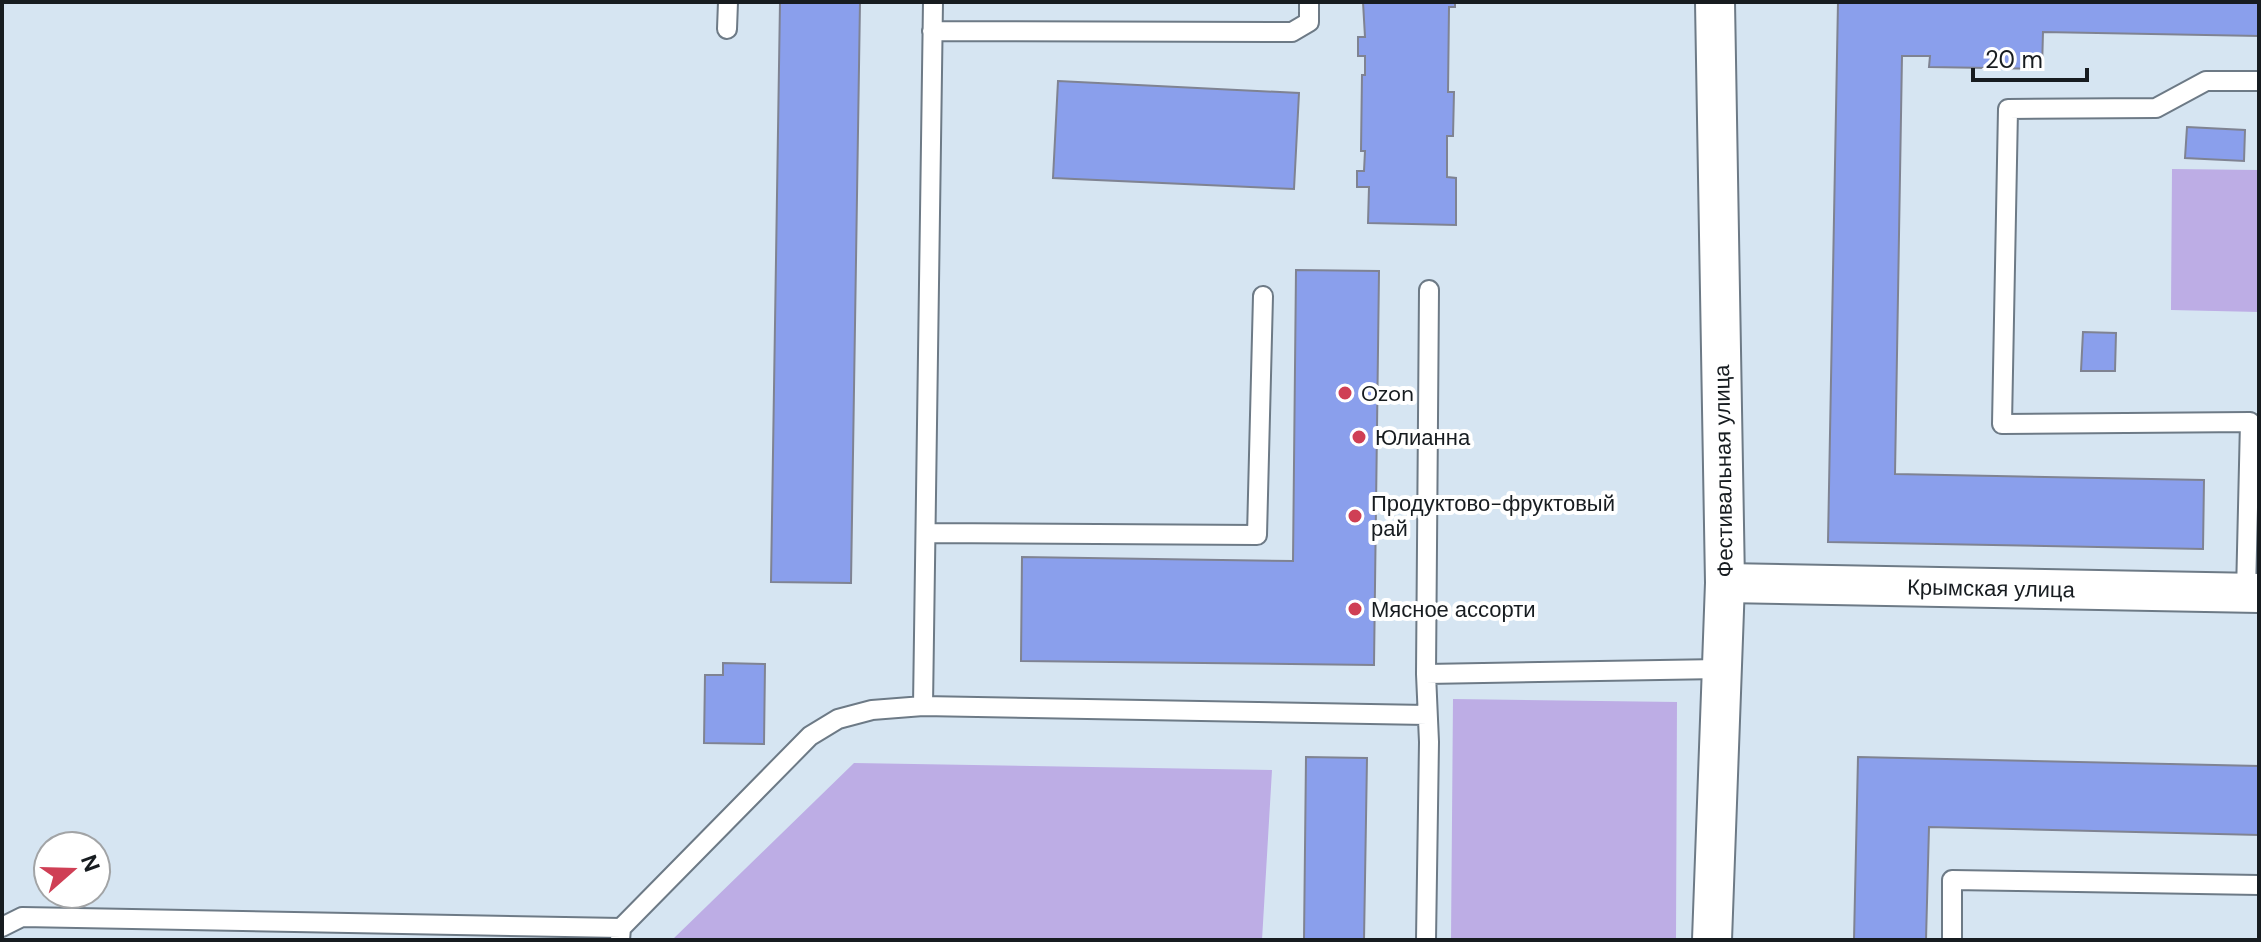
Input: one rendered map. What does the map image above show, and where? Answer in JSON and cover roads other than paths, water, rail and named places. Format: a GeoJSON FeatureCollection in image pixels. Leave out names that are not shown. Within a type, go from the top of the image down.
{"type":"FeatureCollection","features":[{"type":"Feature","properties":{"kind":"street","name":"Фестивальная улица"},"geometry":{"type":"LineString","coordinates":[[1712,940],[1725,583],[1715,2]]}},
{"type":"Feature","properties":{"kind":"street","name":"Крымская улица"},"geometry":{"type":"LineString","coordinates":[[1725,583],[2253,593]]}},
{"type":"Feature","properties":{"kind":"lane"},"geometry":{"type":"LineString","coordinates":[[727,29],[728,2]]}},
{"type":"Feature","properties":{"kind":"lane"},"geometry":{"type":"LineString","coordinates":[[923,706],[933,2]]}},
{"type":"Feature","properties":{"kind":"lane"},"geometry":{"type":"LineString","coordinates":[[932,31],[1292,32],[1309,22],[1309,2]]}},
{"type":"Feature","properties":{"kind":"lane"},"geometry":{"type":"LineString","coordinates":[[2253,593],[2250,422],[2002,424],[2008,109],[2156,108],[2206,81],[2259,81]]}},
{"type":"Feature","properties":{"kind":"lane"},"geometry":{"type":"LineString","coordinates":[[1426,940],[1429,290]]}},
{"type":"Feature","properties":{"kind":"lane"},"geometry":{"type":"LineString","coordinates":[[926,533],[1257,535],[1263,296]]}},
{"type":"Feature","properties":{"kind":"lane"},"geometry":{"type":"LineString","coordinates":[[1426,674],[1720,669]]}},
{"type":"Feature","properties":{"kind":"lane"},"geometry":{"type":"LineString","coordinates":[[2,917],[621,934],[810,736],[838,719],[872,710],[923,706],[1427,715]]}},
{"type":"Feature","properties":{"kind":"lane"},"geometry":{"type":"LineString","coordinates":[[1952,940],[1952,880],[2259,885]]}},
{"type":"Feature","properties":{"kind":"lane"},"geometry":{"type":"LineString","coordinates":[[2,927],[22,917]]}},
{"type":"Feature","properties":{"kind":"place","name":"Ozon"},"geometry":{"type":"Point","coordinates":[1345,393]}},
{"type":"Feature","properties":{"kind":"place","name":"Юлианна"},"geometry":{"type":"Point","coordinates":[1359,437]}},
{"type":"Feature","properties":{"kind":"place","name":"Продуктово-фруктовый рай"},"geometry":{"type":"Point","coordinates":[1355,516]}},
{"type":"Feature","properties":{"kind":"place","name":"Мясное ассорти"},"geometry":{"type":"Point","coordinates":[1355,609]}}]}
